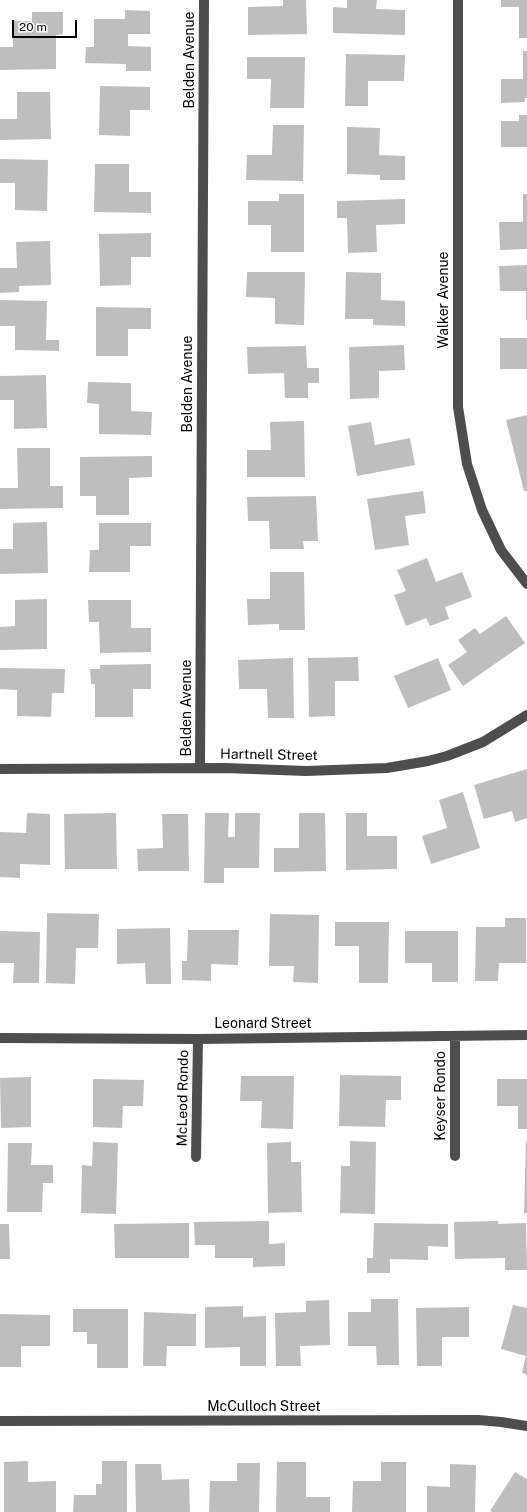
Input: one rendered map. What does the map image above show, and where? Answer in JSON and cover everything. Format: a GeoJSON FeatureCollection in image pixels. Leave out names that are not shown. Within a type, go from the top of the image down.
{"type":"FeatureCollection","features":[{"type":"Feature","properties":{"kind":"street","name":"Belden Avenue"},"geometry":{"type":"LineString","coordinates":[[200,768],[204,0]]}},
{"type":"Feature","properties":{"kind":"street","name":"Walker Avenue"},"geometry":{"type":"LineString","coordinates":[[458,0],[458,407],[467,464],[482,510],[501,550],[527,584]]}},
{"type":"Feature","properties":{"kind":"street","name":"Hartnell Street"},"geometry":{"type":"LineString","coordinates":[[0,769],[200,768],[306,770],[387,768],[447,756],[482,742],[527,715]]}},
{"type":"Feature","properties":{"kind":"street","name":"Leonard Street"},"geometry":{"type":"LineString","coordinates":[[0,1038],[198,1039],[527,1035]]}},
{"type":"Feature","properties":{"kind":"street","name":"Keyser Rondo"},"geometry":{"type":"LineString","coordinates":[[454,1156],[455,1037]]}},
{"type":"Feature","properties":{"kind":"street","name":"McLeod Rondo"},"geometry":{"type":"LineString","coordinates":[[196,1157],[198,1039]]}},
{"type":"Feature","properties":{"kind":"street","name":"McCulloch Street"},"geometry":{"type":"LineString","coordinates":[[0,1421],[478,1420],[527,1426]]}},
{"type":"Feature","properties":{"kind":"building"},"geometry":{"type":"Polygon","coordinates":[[[283,0],[306,0],[307,34],[248,35],[248,7],[283,6],[283,0]]]}},
{"type":"Feature","properties":{"kind":"building"},"geometry":{"type":"Polygon","coordinates":[[[347,0],[377,0],[376,9],[405,10],[405,35],[333,33],[333,7],[347,8],[347,0]]]}},
{"type":"Feature","properties":{"kind":"building"},"geometry":{"type":"Polygon","coordinates":[[[501,0],[527,0],[527,38],[519,38],[519,7],[501,7],[501,0]]]}},
{"type":"Feature","properties":{"kind":"building"},"geometry":{"type":"Polygon","coordinates":[[[125,10],[150,11],[150,34],[128,34],[128,46],[151,47],[151,71],[126,71],[126,64],[85,63],[86,47],[94,47],[94,19],[125,19],[125,10]]]}},
{"type":"Feature","properties":{"kind":"building"},"geometry":{"type":"Polygon","coordinates":[[[32,12],[63,12],[63,34],[56,35],[56,69],[0,70],[0,47],[13,47],[12,21],[32,21],[32,12]]]}},
{"type":"Feature","properties":{"kind":"building"},"geometry":{"type":"Polygon","coordinates":[[[523,51],[527,51],[527,98],[525,98],[525,102],[501,103],[501,79],[523,79],[523,51]]]}},
{"type":"Feature","properties":{"kind":"building"},"geometry":{"type":"Polygon","coordinates":[[[346,54],[405,55],[404,81],[368,81],[368,106],[345,106],[346,54]]]}},
{"type":"Feature","properties":{"kind":"building"},"geometry":{"type":"Polygon","coordinates":[[[247,57],[305,57],[304,108],[270,108],[271,79],[247,79],[247,57]]]}},
{"type":"Feature","properties":{"kind":"building"},"geometry":{"type":"Polygon","coordinates":[[[100,86],[150,87],[150,110],[130,110],[130,136],[99,135],[100,86]]]}},
{"type":"Feature","properties":{"kind":"building"},"geometry":{"type":"Polygon","coordinates":[[[17,92],[50,92],[51,139],[0,140],[0,119],[17,119],[17,92]]]}},
{"type":"Feature","properties":{"kind":"building"},"geometry":{"type":"Polygon","coordinates":[[[519,115],[527,115],[527,147],[501,147],[501,121],[519,121],[519,115]]]}},
{"type":"Feature","properties":{"kind":"building"},"geometry":{"type":"Polygon","coordinates":[[[273,125],[304,125],[303,181],[246,180],[247,155],[272,155],[273,125]]]}},
{"type":"Feature","properties":{"kind":"building"},"geometry":{"type":"Polygon","coordinates":[[[347,127],[380,128],[379,155],[405,156],[405,180],[380,180],[380,175],[347,174],[347,127]]]}},
{"type":"Feature","properties":{"kind":"building"},"geometry":{"type":"Polygon","coordinates":[[[0,159],[48,160],[47,211],[15,210],[15,183],[0,183],[0,159]]]}},
{"type":"Feature","properties":{"kind":"building"},"geometry":{"type":"Polygon","coordinates":[[[95,164],[129,164],[129,192],[151,192],[151,213],[94,212],[95,164]]]}},
{"type":"Feature","properties":{"kind":"building"},"geometry":{"type":"Polygon","coordinates":[[[279,194],[304,194],[304,252],[271,252],[271,225],[248,225],[248,201],[279,201],[279,194]]]}},
{"type":"Feature","properties":{"kind":"building"},"geometry":{"type":"Polygon","coordinates":[[[523,194],[527,194],[527,249],[500,250],[499,222],[523,222],[523,194]]]}},
{"type":"Feature","properties":{"kind":"building"},"geometry":{"type":"Polygon","coordinates":[[[405,199],[405,224],[376,225],[377,252],[348,253],[347,218],[337,218],[337,201],[405,199]]]}},
{"type":"Feature","properties":{"kind":"building"},"geometry":{"type":"Polygon","coordinates":[[[151,233],[151,257],[131,257],[131,285],[100,286],[99,234],[151,233]]]}},
{"type":"Feature","properties":{"kind":"building"},"geometry":{"type":"Polygon","coordinates":[[[50,241],[51,285],[19,286],[19,292],[0,293],[0,268],[17,268],[16,242],[50,241]]]}},
{"type":"Feature","properties":{"kind":"building"},"geometry":{"type":"Polygon","coordinates":[[[527,265],[526,320],[526,291],[500,291],[499,266],[527,265]]]}},
{"type":"Feature","properties":{"kind":"building"},"geometry":{"type":"Polygon","coordinates":[[[247,272],[305,272],[304,325],[275,324],[275,298],[246,297],[247,272]]]}},
{"type":"Feature","properties":{"kind":"building"},"geometry":{"type":"Polygon","coordinates":[[[346,272],[381,273],[381,300],[405,301],[405,326],[373,325],[373,319],[345,319],[346,272]]]}},
{"type":"Feature","properties":{"kind":"building"},"geometry":{"type":"Polygon","coordinates":[[[0,300],[47,301],[46,340],[59,340],[59,351],[15,350],[15,326],[0,326],[0,300]]]}},
{"type":"Feature","properties":{"kind":"building"},"geometry":{"type":"Polygon","coordinates":[[[96,307],[151,308],[151,329],[128,329],[128,356],[96,356],[96,307]]]}},
{"type":"Feature","properties":{"kind":"building"},"geometry":{"type":"Polygon","coordinates":[[[500,338],[527,338],[527,369],[500,369],[500,338]]]}},
{"type":"Feature","properties":{"kind":"building"},"geometry":{"type":"Polygon","coordinates":[[[404,345],[405,370],[379,371],[379,398],[350,399],[349,347],[404,345]]]}},
{"type":"Feature","properties":{"kind":"building"},"geometry":{"type":"Polygon","coordinates":[[[306,346],[307,368],[319,368],[319,383],[308,383],[308,398],[285,398],[284,373],[248,374],[247,347],[306,346]]]}},
{"type":"Feature","properties":{"kind":"building"},"geometry":{"type":"Polygon","coordinates":[[[46,375],[47,428],[14,429],[14,400],[0,400],[0,376],[46,375]]]}},
{"type":"Feature","properties":{"kind":"building"},"geometry":{"type":"Polygon","coordinates":[[[88,382],[131,383],[131,411],[152,412],[151,435],[99,434],[99,404],[87,403],[88,382]]]}},
{"type":"Feature","properties":{"kind":"building"},"geometry":{"type":"Polygon","coordinates":[[[527,415],[527,491],[524,491],[506,420],[527,415]]]}},
{"type":"Feature","properties":{"kind":"building"},"geometry":{"type":"Polygon","coordinates":[[[304,421],[305,477],[247,477],[247,450],[271,450],[270,422],[304,421]]]}},
{"type":"Feature","properties":{"kind":"building"},"geometry":{"type":"Polygon","coordinates":[[[371,422],[375,445],[410,438],[415,465],[357,476],[348,426],[371,422]]]}},
{"type":"Feature","properties":{"kind":"building"},"geometry":{"type":"Polygon","coordinates":[[[17,448],[50,448],[50,486],[63,486],[63,508],[0,509],[0,488],[18,488],[17,448]]]}},
{"type":"Feature","properties":{"kind":"building"},"geometry":{"type":"Polygon","coordinates":[[[152,456],[152,477],[129,478],[129,515],[96,515],[96,496],[80,496],[80,457],[152,456]]]}},
{"type":"Feature","properties":{"kind":"building"},"geometry":{"type":"Polygon","coordinates":[[[423,491],[426,513],[405,516],[409,545],[375,550],[367,499],[423,491]]]}},
{"type":"Feature","properties":{"kind":"building"},"geometry":{"type":"Polygon","coordinates":[[[316,496],[318,541],[303,541],[304,549],[270,549],[269,521],[248,521],[247,497],[316,496]]]}},
{"type":"Feature","properties":{"kind":"building"},"geometry":{"type":"Polygon","coordinates":[[[47,522],[48,573],[0,574],[0,549],[13,549],[13,523],[47,522]]]}},
{"type":"Feature","properties":{"kind":"building"},"geometry":{"type":"Polygon","coordinates":[[[99,523],[151,523],[151,546],[130,546],[130,572],[89,572],[90,550],[99,550],[99,523]]]}},
{"type":"Feature","properties":{"kind":"building"},"geometry":{"type":"Polygon","coordinates":[[[427,558],[436,582],[462,572],[472,597],[445,607],[449,619],[430,626],[426,618],[406,626],[394,595],[406,591],[397,570],[427,558]]]}},
{"type":"Feature","properties":{"kind":"building"},"geometry":{"type":"Polygon","coordinates":[[[270,572],[304,572],[305,630],[279,630],[279,624],[248,625],[247,599],[270,599],[270,572]]]}},
{"type":"Feature","properties":{"kind":"building"},"geometry":{"type":"Polygon","coordinates":[[[47,599],[47,649],[0,650],[0,627],[15,626],[15,600],[47,599]]]}},
{"type":"Feature","properties":{"kind":"building"},"geometry":{"type":"Polygon","coordinates":[[[88,600],[131,600],[131,628],[151,628],[151,652],[100,653],[99,622],[89,622],[88,600]]]}},
{"type":"Feature","properties":{"kind":"building"},"geometry":{"type":"Polygon","coordinates":[[[506,616],[525,643],[463,686],[448,665],[467,652],[458,640],[475,628],[480,634],[506,616]]]}},
{"type":"Feature","properties":{"kind":"building"},"geometry":{"type":"Polygon","coordinates":[[[358,657],[359,681],[335,681],[335,716],[309,717],[308,658],[358,657]]]}},
{"type":"Feature","properties":{"kind":"building"},"geometry":{"type":"Polygon","coordinates":[[[293,658],[294,718],[268,718],[267,689],[239,689],[238,660],[293,658]]]}},
{"type":"Feature","properties":{"kind":"building"},"geometry":{"type":"Polygon","coordinates":[[[438,658],[451,690],[408,708],[394,676],[438,658]]]}},
{"type":"Feature","properties":{"kind":"building"},"geometry":{"type":"Polygon","coordinates":[[[151,664],[151,689],[133,689],[133,717],[95,717],[95,684],[91,684],[90,669],[100,669],[100,665],[151,664]]]}},
{"type":"Feature","properties":{"kind":"building"},"geometry":{"type":"Polygon","coordinates":[[[0,668],[65,669],[64,693],[52,693],[51,717],[17,716],[17,690],[0,689],[0,668]]]}},
{"type":"Feature","properties":{"kind":"building"},"geometry":{"type":"Polygon","coordinates":[[[527,769],[527,818],[515,822],[512,811],[484,819],[474,785],[527,769]]]}},
{"type":"Feature","properties":{"kind":"building"},"geometry":{"type":"Polygon","coordinates":[[[463,792],[480,848],[431,864],[422,836],[447,828],[439,800],[463,792]]]}},
{"type":"Feature","properties":{"kind":"building"},"geometry":{"type":"Polygon","coordinates":[[[27,813],[50,814],[50,865],[20,864],[20,878],[0,877],[0,832],[26,833],[27,813]]]}},
{"type":"Feature","properties":{"kind":"building"},"geometry":{"type":"Polygon","coordinates":[[[116,813],[117,869],[65,869],[64,814],[116,813]]]}},
{"type":"Feature","properties":{"kind":"building"},"geometry":{"type":"Polygon","coordinates":[[[205,813],[229,813],[228,837],[235,837],[235,813],[260,813],[259,868],[224,868],[224,883],[204,883],[205,813]]]}},
{"type":"Feature","properties":{"kind":"building"},"geometry":{"type":"Polygon","coordinates":[[[299,813],[325,813],[326,871],[274,872],[274,848],[299,848],[299,813]]]}},
{"type":"Feature","properties":{"kind":"building"},"geometry":{"type":"Polygon","coordinates":[[[346,813],[367,813],[367,836],[397,836],[397,869],[346,870],[346,813]]]}},
{"type":"Feature","properties":{"kind":"building"},"geometry":{"type":"Polygon","coordinates":[[[162,814],[188,814],[189,871],[138,871],[137,849],[163,848],[162,814]]]}},
{"type":"Feature","properties":{"kind":"building"},"geometry":{"type":"Polygon","coordinates":[[[47,913],[99,914],[98,948],[76,948],[75,984],[46,983],[47,913]]]}},
{"type":"Feature","properties":{"kind":"building"},"geometry":{"type":"Polygon","coordinates":[[[270,914],[319,915],[318,983],[293,982],[294,966],[269,966],[270,914]]]}},
{"type":"Feature","properties":{"kind":"building"},"geometry":{"type":"Polygon","coordinates":[[[505,918],[526,918],[526,963],[499,963],[498,981],[475,981],[476,927],[505,927],[505,918]]]}},
{"type":"Feature","properties":{"kind":"building"},"geometry":{"type":"Polygon","coordinates":[[[335,922],[389,922],[388,983],[359,983],[359,946],[335,946],[335,922]]]}},
{"type":"Feature","properties":{"kind":"building"},"geometry":{"type":"Polygon","coordinates":[[[170,928],[171,984],[146,984],[145,963],[117,964],[117,929],[170,928]]]}},
{"type":"Feature","properties":{"kind":"building"},"geometry":{"type":"Polygon","coordinates":[[[188,930],[239,930],[238,965],[211,964],[211,981],[182,980],[182,961],[187,961],[188,930]]]}},
{"type":"Feature","properties":{"kind":"building"},"geometry":{"type":"Polygon","coordinates":[[[0,931],[40,932],[39,983],[13,983],[14,963],[0,963],[0,931]]]}},
{"type":"Feature","properties":{"kind":"building"},"geometry":{"type":"Polygon","coordinates":[[[405,931],[458,931],[458,982],[432,982],[432,963],[405,963],[405,931]]]}},
{"type":"Feature","properties":{"kind":"building"},"geometry":{"type":"Polygon","coordinates":[[[340,1075],[401,1076],[401,1100],[386,1100],[385,1127],[339,1126],[340,1075]]]}},
{"type":"Feature","properties":{"kind":"building"},"geometry":{"type":"Polygon","coordinates":[[[241,1076],[294,1076],[293,1129],[261,1128],[262,1101],[240,1101],[241,1076]]]}},
{"type":"Feature","properties":{"kind":"building"},"geometry":{"type":"Polygon","coordinates":[[[31,1077],[31,1127],[1,1128],[0,1078],[31,1077]]]}},
{"type":"Feature","properties":{"kind":"building"},"geometry":{"type":"Polygon","coordinates":[[[93,1079],[144,1080],[143,1106],[123,1106],[122,1128],[93,1127],[93,1079]]]}},
{"type":"Feature","properties":{"kind":"building"},"geometry":{"type":"Polygon","coordinates":[[[497,1079],[527,1079],[527,1129],[518,1129],[518,1106],[497,1106],[497,1079]]]}},
{"type":"Feature","properties":{"kind":"building"},"geometry":{"type":"Polygon","coordinates":[[[350,1141],[376,1142],[375,1214],[340,1213],[341,1166],[350,1166],[350,1141]]]}},
{"type":"Feature","properties":{"kind":"building"},"geometry":{"type":"Polygon","coordinates":[[[526,1141],[527,1213],[524,1213],[526,1141]]]}},
{"type":"Feature","properties":{"kind":"building"},"geometry":{"type":"Polygon","coordinates":[[[93,1142],[118,1143],[116,1214],[81,1213],[82,1165],[92,1166],[93,1142]]]}},
{"type":"Feature","properties":{"kind":"building"},"geometry":{"type":"Polygon","coordinates":[[[291,1142],[291,1162],[301,1162],[302,1212],[268,1213],[267,1143],[291,1142]]]}},
{"type":"Feature","properties":{"kind":"building"},"geometry":{"type":"Polygon","coordinates":[[[8,1143],[32,1143],[31,1165],[53,1165],[53,1183],[43,1183],[42,1212],[7,1212],[8,1143]]]}},
{"type":"Feature","properties":{"kind":"building"},"geometry":{"type":"Polygon","coordinates":[[[269,1221],[269,1244],[285,1243],[285,1266],[253,1267],[253,1258],[215,1258],[215,1245],[195,1245],[194,1222],[269,1221]]]}},
{"type":"Feature","properties":{"kind":"building"},"geometry":{"type":"Polygon","coordinates":[[[498,1221],[498,1224],[526,1223],[527,1270],[505,1270],[505,1258],[455,1259],[454,1222],[498,1221]]]}},
{"type":"Feature","properties":{"kind":"building"},"geometry":{"type":"Polygon","coordinates":[[[189,1223],[189,1258],[115,1258],[114,1224],[189,1223]]]}},
{"type":"Feature","properties":{"kind":"building"},"geometry":{"type":"Polygon","coordinates":[[[374,1223],[448,1224],[448,1247],[428,1246],[428,1260],[390,1259],[390,1273],[367,1273],[367,1258],[373,1258],[374,1223]]]}},
{"type":"Feature","properties":{"kind":"building"},"geometry":{"type":"Polygon","coordinates":[[[0,1224],[9,1224],[10,1259],[0,1259],[0,1224]]]}},
{"type":"Feature","properties":{"kind":"building"},"geometry":{"type":"Polygon","coordinates":[[[371,1299],[398,1299],[399,1365],[377,1365],[376,1346],[348,1346],[348,1312],[371,1312],[371,1299]]]}},
{"type":"Feature","properties":{"kind":"building"},"geometry":{"type":"Polygon","coordinates":[[[329,1300],[330,1345],[300,1346],[301,1366],[276,1366],[275,1313],[306,1312],[306,1301],[329,1300]]]}},
{"type":"Feature","properties":{"kind":"building"},"geometry":{"type":"Polygon","coordinates":[[[513,1305],[527,1308],[527,1375],[522,1373],[526,1356],[501,1349],[513,1305]]]}},
{"type":"Feature","properties":{"kind":"building"},"geometry":{"type":"Polygon","coordinates":[[[243,1306],[243,1317],[266,1316],[266,1366],[240,1366],[240,1347],[205,1348],[205,1307],[243,1306]]]}},
{"type":"Feature","properties":{"kind":"building"},"geometry":{"type":"Polygon","coordinates":[[[469,1307],[469,1337],[442,1337],[442,1366],[417,1366],[416,1308],[469,1307]]]}},
{"type":"Feature","properties":{"kind":"building"},"geometry":{"type":"Polygon","coordinates":[[[73,1309],[128,1309],[128,1368],[97,1368],[97,1344],[87,1344],[87,1332],[73,1332],[73,1309]]]}},
{"type":"Feature","properties":{"kind":"building"},"geometry":{"type":"Polygon","coordinates":[[[144,1312],[196,1314],[196,1346],[167,1346],[166,1366],[143,1366],[144,1312]]]}},
{"type":"Feature","properties":{"kind":"building"},"geometry":{"type":"Polygon","coordinates":[[[0,1314],[50,1315],[50,1346],[21,1346],[21,1367],[0,1367],[0,1314]]]}},
{"type":"Feature","properties":{"kind":"building"},"geometry":{"type":"Polygon","coordinates":[[[28,1461],[28,1482],[56,1481],[56,1512],[4,1512],[4,1462],[28,1461]]]}},
{"type":"Feature","properties":{"kind":"building"},"geometry":{"type":"Polygon","coordinates":[[[102,1461],[127,1461],[127,1512],[73,1512],[74,1495],[96,1495],[96,1484],[102,1484],[102,1461]]]}},
{"type":"Feature","properties":{"kind":"building"},"geometry":{"type":"Polygon","coordinates":[[[277,1462],[306,1462],[306,1497],[330,1497],[330,1512],[276,1512],[277,1462]]]}},
{"type":"Feature","properties":{"kind":"building"},"geometry":{"type":"Polygon","coordinates":[[[381,1462],[406,1462],[406,1512],[352,1512],[353,1481],[381,1481],[381,1462]]]}},
{"type":"Feature","properties":{"kind":"building"},"geometry":{"type":"Polygon","coordinates":[[[237,1463],[260,1463],[259,1512],[209,1512],[210,1481],[237,1481],[237,1463]]]}},
{"type":"Feature","properties":{"kind":"building"},"geometry":{"type":"Polygon","coordinates":[[[135,1464],[161,1464],[162,1480],[189,1479],[190,1512],[136,1512],[135,1464]]]}},
{"type":"Feature","properties":{"kind":"building"},"geometry":{"type":"Polygon","coordinates":[[[450,1464],[476,1465],[475,1512],[427,1512],[427,1486],[450,1487],[450,1464]]]}},
{"type":"Feature","properties":{"kind":"building"},"geometry":{"type":"Polygon","coordinates":[[[515,1472],[527,1479],[527,1512],[490,1511],[515,1472]]]}}]}
